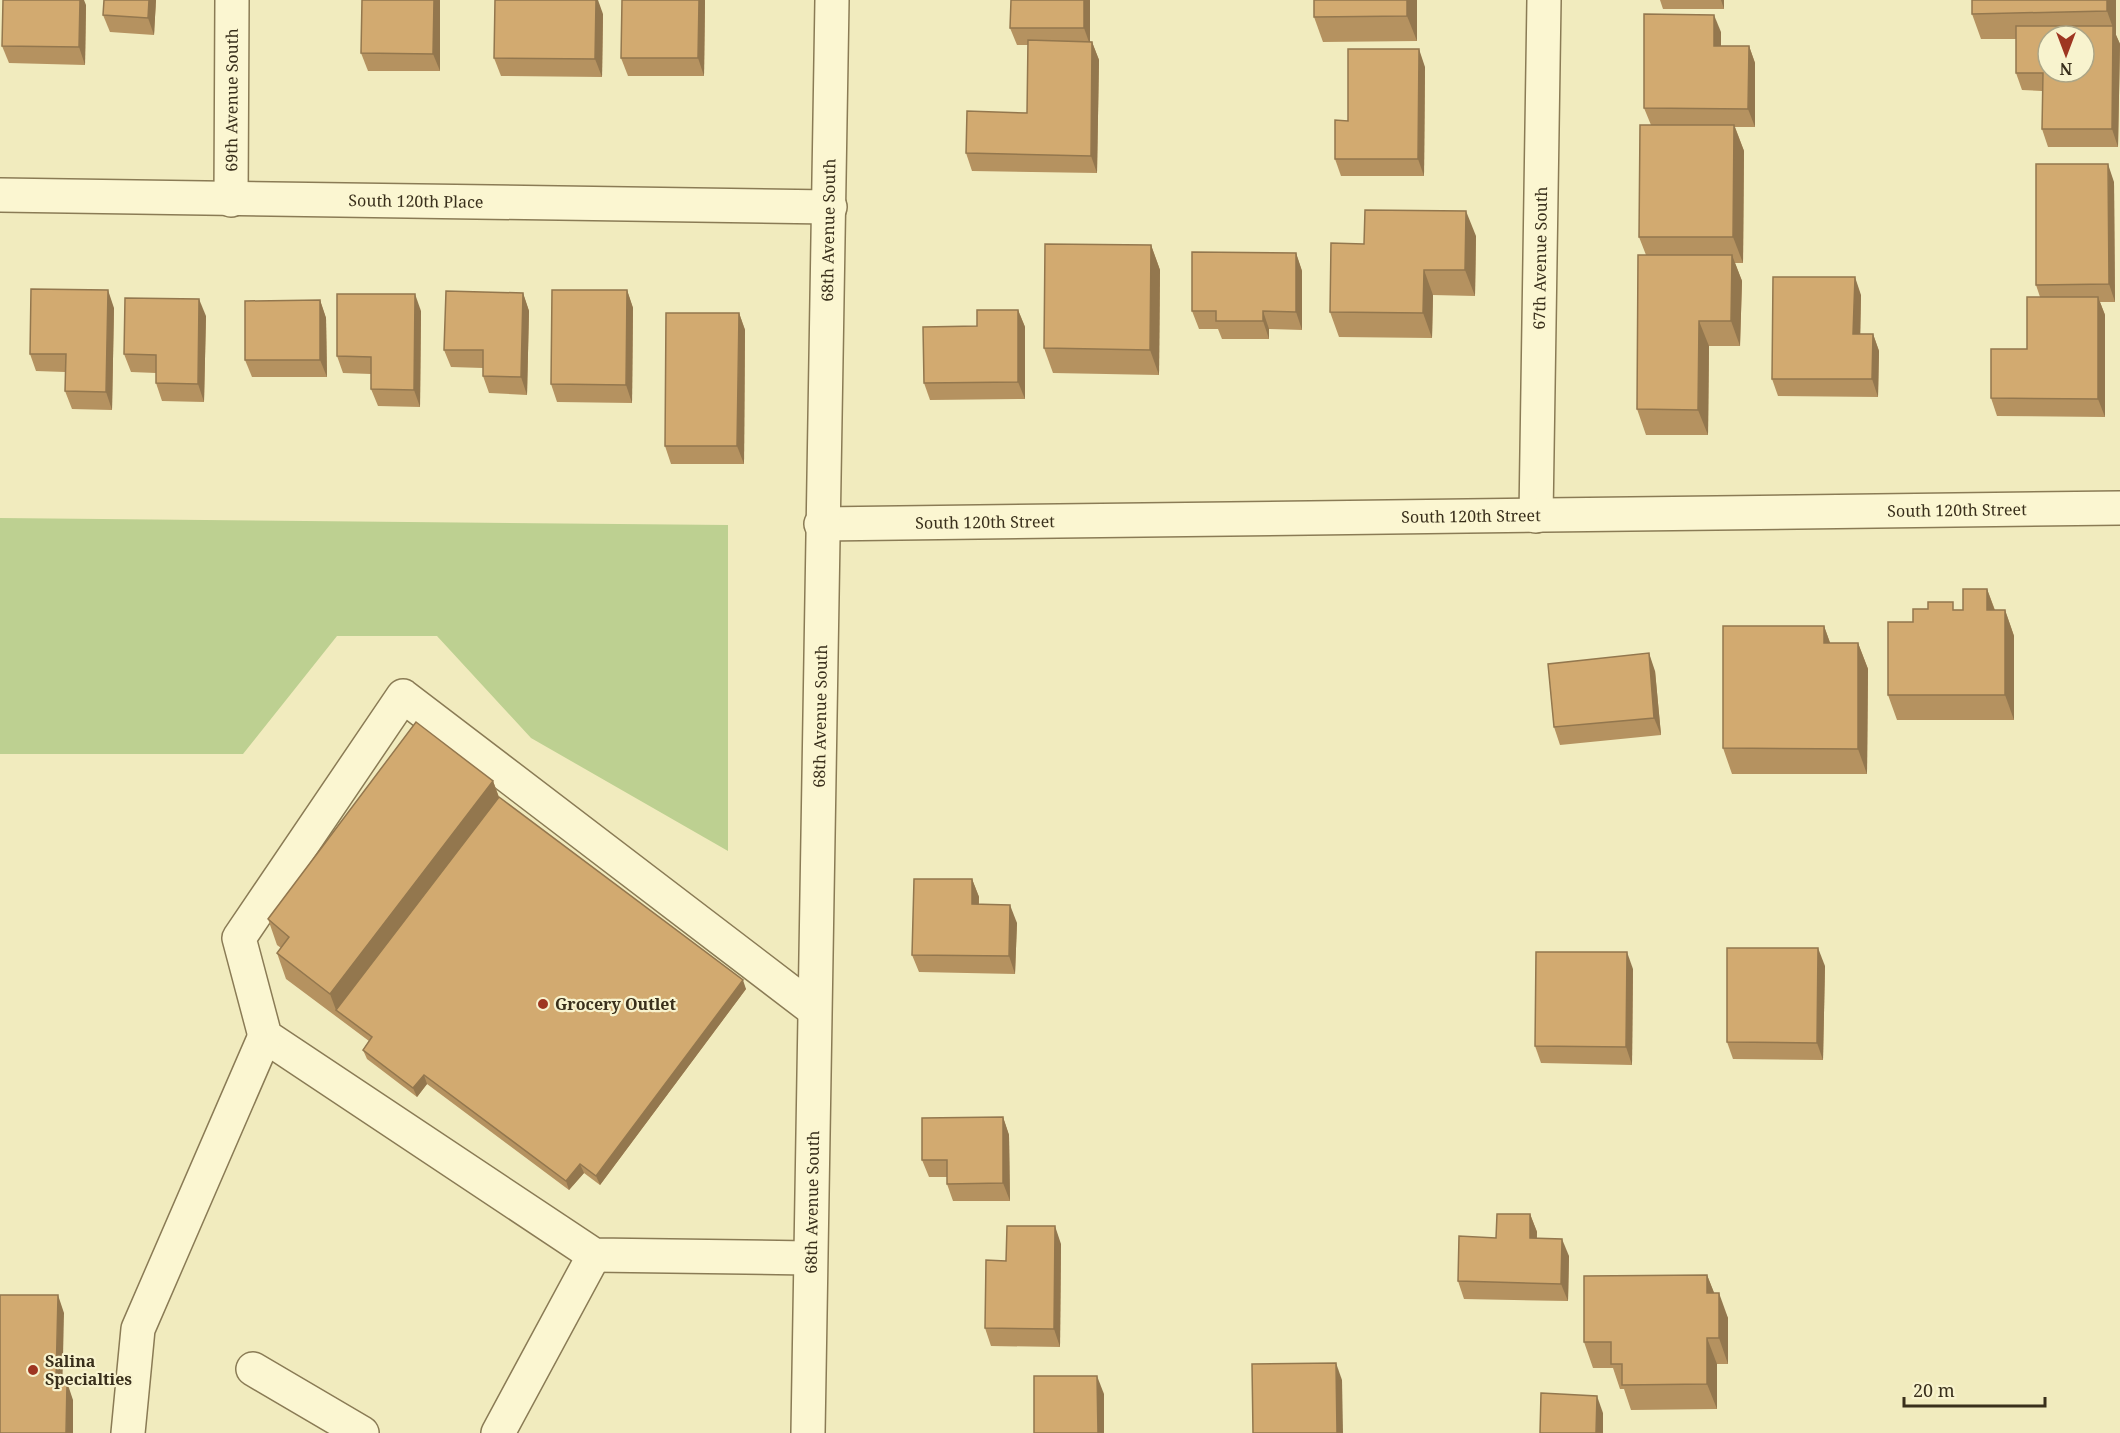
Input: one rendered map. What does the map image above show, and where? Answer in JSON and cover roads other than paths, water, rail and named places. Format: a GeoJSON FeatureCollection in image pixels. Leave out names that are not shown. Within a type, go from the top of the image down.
{"type":"FeatureCollection","features":[{"type":"Feature","properties":{"kind":"street","name":"69th Avenue South"},"geometry":{"type":"LineString","coordinates":[[231,200],[232,0]]}},
{"type":"Feature","properties":{"kind":"street","name":"68th Avenue South"},"geometry":{"type":"LineString","coordinates":[[807,1433],[821,524],[830,207],[832,0]]}},
{"type":"Feature","properties":{"kind":"street","name":"67th Avenue South"},"geometry":{"type":"LineString","coordinates":[[1536,516],[1544,0]]}},
{"type":"Feature","properties":{"kind":"street","name":"South 120th Place"},"geometry":{"type":"LineString","coordinates":[[0,195],[830,207]]}},
{"type":"Feature","properties":{"kind":"street","name":"South 120th Street"},"geometry":{"type":"LineString","coordinates":[[821,524],[2120,508]]}},
{"type":"Feature","properties":{"kind":"street"},"geometry":{"type":"LineString","coordinates":[[128,1433],[138,1329],[265,1036],[239,938],[403,696],[813,1009]]}},
{"type":"Feature","properties":{"kind":"street"},"geometry":{"type":"LineString","coordinates":[[265,1036],[594,1255],[809,1258]]}},
{"type":"Feature","properties":{"kind":"street"},"geometry":{"type":"LineString","coordinates":[[498,1433],[594,1255]]}},
{"type":"Feature","properties":{"kind":"street"},"geometry":{"type":"LineString","coordinates":[[253,1369],[362,1433]]}},
{"type":"Feature","properties":{"kind":"place","name":"Grocery Outlet"},"geometry":{"type":"Point","coordinates":[543,1004]}},
{"type":"Feature","properties":{"kind":"place","name":"Salina Specialties"},"geometry":{"type":"Point","coordinates":[33,1370]}}]}
